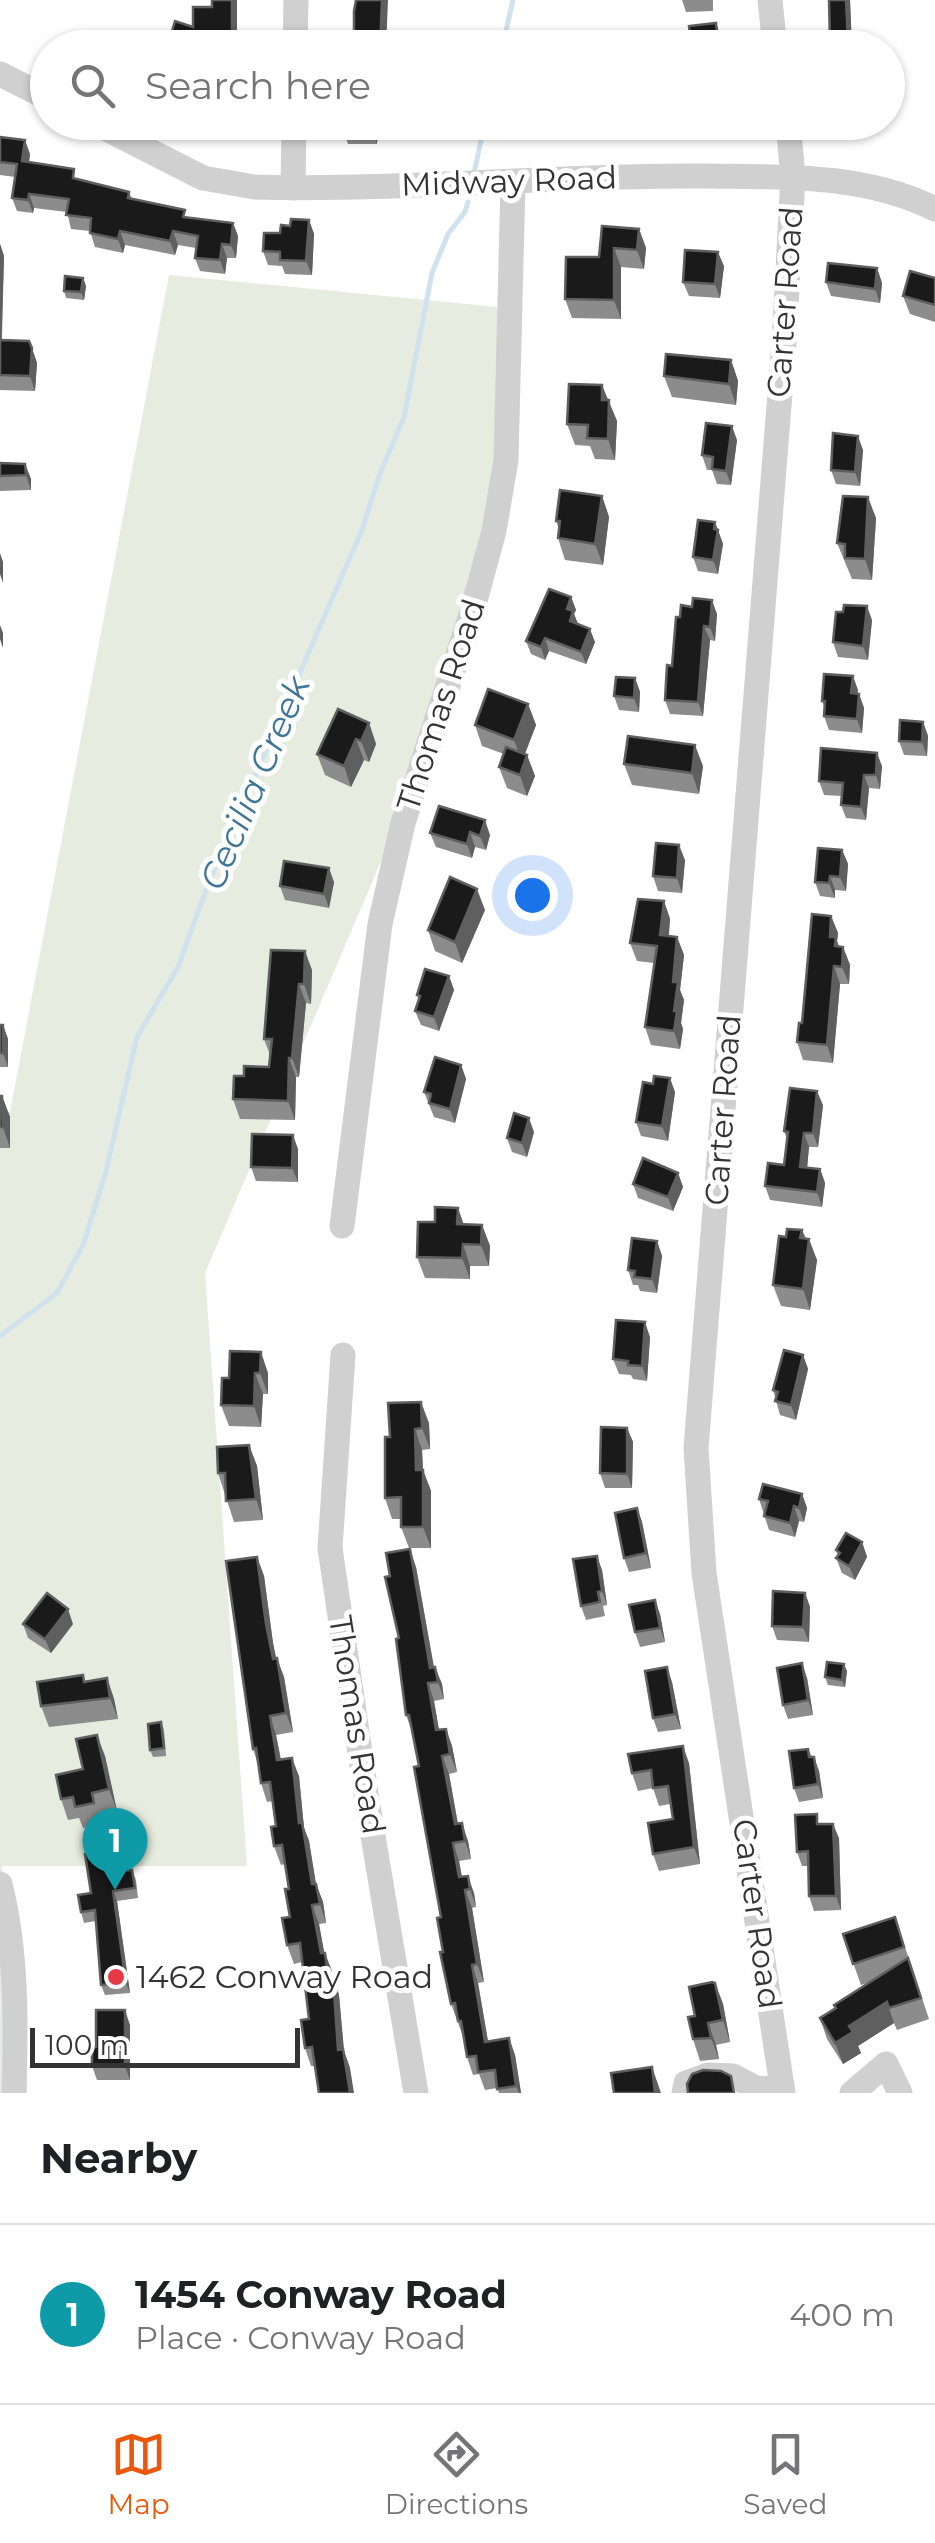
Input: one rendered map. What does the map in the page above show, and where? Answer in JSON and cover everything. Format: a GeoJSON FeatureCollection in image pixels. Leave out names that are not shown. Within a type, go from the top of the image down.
{"type":"FeatureCollection","features":[{"type":"Feature","properties":{"kind":"street"},"geometry":{"type":"LineString","coordinates":[[295,30],[296,0]]}},
{"type":"Feature","properties":{"kind":"street"},"geometry":{"type":"LineString","coordinates":[[770,0],[772,30]]}},
{"type":"Feature","properties":{"kind":"street"},"geometry":{"type":"LineString","coordinates":[[0,74],[30,89]]}},
{"type":"Feature","properties":{"kind":"street","name":"Midway Road"},"geometry":{"type":"LineString","coordinates":[[128,140],[203,178],[254,187],[638,176],[793,177],[878,188],[935,208]]}},
{"type":"Feature","properties":{"kind":"street"},"geometry":{"type":"LineString","coordinates":[[292,188],[293,140]]}},
{"type":"Feature","properties":{"kind":"street","name":"Carter Road"},"geometry":{"type":"LineString","coordinates":[[783,2091],[704,1573],[696,1448],[784,343],[793,177],[790,140]]}},
{"type":"Feature","properties":{"kind":"street","name":"Thomas Road"},"geometry":{"type":"LineString","coordinates":[[342,1226],[380,924],[403,823],[472,612],[494,531],[506,460],[513,182]]}},
{"type":"Feature","properties":{"kind":"street","name":"Thomas Road"},"geometry":{"type":"LineString","coordinates":[[343,1355],[330,1548],[416,2093]]}},
{"type":"Feature","properties":{"kind":"street"},"geometry":{"type":"LineString","coordinates":[[0,1884],[14,1973],[14,2093]]}},
{"type":"Feature","properties":{"kind":"street"},"geometry":{"type":"LineString","coordinates":[[852,2093],[886,2064],[900,2093]]}},
{"type":"Feature","properties":{"kind":"street"},"geometry":{"type":"LineString","coordinates":[[684,2093],[686,2083],[708,2076],[733,2076],[756,2088],[783,2091]]}},
{"type":"Feature","properties":{"kind":"shaded area"},"geometry":{"type":"Polygon","coordinates":[[[169,275],[508,308],[500,520],[433,740],[205,1273],[247,1866],[2,1866],[15,2093],[0,2093],[0,1113],[10,1112],[169,275]]]}},
{"type":"Feature","properties":{"kind":"building"},"geometry":{"type":"Polygon","coordinates":[[[212,0],[232,0],[232,30],[172,30],[175,21],[193,27],[193,7],[212,7],[212,0]]]}},
{"type":"Feature","properties":{"kind":"building"},"geometry":{"type":"Polygon","coordinates":[[[356,0],[382,0],[381,30],[354,30],[356,0]]]}},
{"type":"Feature","properties":{"kind":"building"},"geometry":{"type":"Polygon","coordinates":[[[829,0],[846,0],[847,30],[830,30],[829,0]]]}},
{"type":"Feature","properties":{"kind":"building"},"geometry":{"type":"Polygon","coordinates":[[[716,23],[717,30],[689,30],[689,26],[716,23]]]}},
{"type":"Feature","properties":{"kind":"building"},"geometry":{"type":"Polygon","coordinates":[[[0,137],[25,140],[22,161],[74,169],[73,178],[129,192],[128,198],[185,210],[183,217],[233,223],[231,245],[222,244],[220,260],[195,258],[198,236],[173,231],[170,241],[120,231],[118,239],[90,233],[91,218],[66,215],[69,199],[29,194],[28,200],[12,198],[17,164],[0,162],[0,137]]]}},
{"type":"Feature","properties":{"kind":"building"},"geometry":{"type":"Polygon","coordinates":[[[291,219],[309,220],[306,261],[280,260],[280,252],[263,251],[264,233],[280,233],[281,225],[290,226],[291,219]]]}},
{"type":"Feature","properties":{"kind":"building"},"geometry":{"type":"Polygon","coordinates":[[[602,226],[639,229],[637,250],[614,248],[614,300],[565,299],[566,257],[599,257],[602,226]]]}},
{"type":"Feature","properties":{"kind":"building"},"geometry":{"type":"Polygon","coordinates":[[[685,250],[718,252],[715,284],[683,282],[685,250]]]}},
{"type":"Feature","properties":{"kind":"building"},"geometry":{"type":"Polygon","coordinates":[[[828,263],[877,268],[875,289],[826,282],[828,263]]]}},
{"type":"Feature","properties":{"kind":"building"},"geometry":{"type":"Polygon","coordinates":[[[910,271],[935,278],[935,305],[903,296],[910,271]]]}},
{"type":"Feature","properties":{"kind":"building"},"geometry":{"type":"Polygon","coordinates":[[[65,276],[83,278],[81,292],[64,291],[65,276]]]}},
{"type":"Feature","properties":{"kind":"building"},"geometry":{"type":"Polygon","coordinates":[[[0,340],[29,341],[30,376],[0,375],[0,340]]]}},
{"type":"Feature","properties":{"kind":"building"},"geometry":{"type":"Polygon","coordinates":[[[666,354],[731,360],[729,384],[664,376],[666,354]]]}},
{"type":"Feature","properties":{"kind":"building"},"geometry":{"type":"Polygon","coordinates":[[[569,384],[602,385],[602,400],[609,400],[608,439],[587,438],[588,425],[567,424],[569,384]]]}},
{"type":"Feature","properties":{"kind":"building"},"geometry":{"type":"Polygon","coordinates":[[[706,423],[732,426],[726,471],[712,469],[713,457],[702,455],[706,423]]]}},
{"type":"Feature","properties":{"kind":"building"},"geometry":{"type":"Polygon","coordinates":[[[833,433],[858,436],[855,472],[831,470],[833,433]]]}},
{"type":"Feature","properties":{"kind":"building"},"geometry":{"type":"Polygon","coordinates":[[[0,463],[25,464],[26,475],[0,476],[0,463]]]}},
{"type":"Feature","properties":{"kind":"building"},"geometry":{"type":"Polygon","coordinates":[[[560,490],[602,496],[595,544],[558,538],[560,490]]]}},
{"type":"Feature","properties":{"kind":"building"},"geometry":{"type":"Polygon","coordinates":[[[843,496],[868,497],[865,559],[845,558],[845,544],[837,543],[843,496]]]}},
{"type":"Feature","properties":{"kind":"building"},"geometry":{"type":"Polygon","coordinates":[[[698,520],[715,522],[714,529],[718,530],[713,560],[693,557],[698,520]]]}},
{"type":"Feature","properties":{"kind":"building"},"geometry":{"type":"Polygon","coordinates":[[[549,589],[571,597],[567,609],[573,611],[570,621],[590,629],[581,652],[545,638],[541,647],[526,641],[549,589]]]}},
{"type":"Feature","properties":{"kind":"building"},"geometry":{"type":"Polygon","coordinates":[[[693,598],[712,600],[710,627],[704,626],[698,702],[665,700],[676,617],[680,617],[681,605],[692,607],[693,598]]]}},
{"type":"Feature","properties":{"kind":"building"},"geometry":{"type":"Polygon","coordinates":[[[844,605],[867,606],[863,646],[833,642],[836,612],[843,612],[844,605]]]}},
{"type":"Feature","properties":{"kind":"building"},"geometry":{"type":"Polygon","coordinates":[[[824,674],[853,676],[851,693],[859,694],[857,719],[824,716],[824,674]]]}},
{"type":"Feature","properties":{"kind":"building"},"geometry":{"type":"Polygon","coordinates":[[[616,677],[635,678],[634,698],[614,696],[616,677]]]}},
{"type":"Feature","properties":{"kind":"building"},"geometry":{"type":"Polygon","coordinates":[[[488,689],[528,704],[514,740],[475,725],[488,689]]]}},
{"type":"Feature","properties":{"kind":"building"},"geometry":{"type":"Polygon","coordinates":[[[338,709],[369,723],[361,741],[356,739],[344,766],[317,754],[338,709]]]}},
{"type":"Feature","properties":{"kind":"building"},"geometry":{"type":"Polygon","coordinates":[[[900,720],[923,722],[922,742],[899,741],[900,720]]]}},
{"type":"Feature","properties":{"kind":"building"},"geometry":{"type":"Polygon","coordinates":[[[628,736],[695,745],[692,773],[624,764],[628,736]]]}},
{"type":"Feature","properties":{"kind":"building"},"geometry":{"type":"Polygon","coordinates":[[[506,747],[527,755],[520,775],[499,767],[506,747]]]}},
{"type":"Feature","properties":{"kind":"building"},"geometry":{"type":"Polygon","coordinates":[[[821,748],[877,753],[876,775],[864,775],[861,807],[841,805],[843,783],[819,781],[821,748]]]}},
{"type":"Feature","properties":{"kind":"building"},"geometry":{"type":"Polygon","coordinates":[[[439,806],[485,820],[480,836],[470,832],[467,844],[430,833],[439,806]]]}},
{"type":"Feature","properties":{"kind":"building"},"geometry":{"type":"Polygon","coordinates":[[[656,843],[679,845],[677,878],[653,876],[656,843]]]}},
{"type":"Feature","properties":{"kind":"building"},"geometry":{"type":"Polygon","coordinates":[[[818,848],[842,850],[840,877],[830,876],[829,883],[815,882],[818,848]]]}},
{"type":"Feature","properties":{"kind":"building"},"geometry":{"type":"Polygon","coordinates":[[[284,861],[329,868],[324,894],[280,886],[284,861]]]}},
{"type":"Feature","properties":{"kind":"building"},"geometry":{"type":"Polygon","coordinates":[[[450,877],[477,889],[455,942],[428,930],[450,877]]]}},
{"type":"Feature","properties":{"kind":"building"},"geometry":{"type":"Polygon","coordinates":[[[638,899],[664,901],[660,935],[677,937],[674,1031],[645,1027],[657,946],[630,943],[638,899]]]}},
{"type":"Feature","properties":{"kind":"building"},"geometry":{"type":"Polygon","coordinates":[[[812,914],[831,916],[830,937],[836,937],[835,946],[843,947],[842,967],[834,966],[827,1045],[797,1042],[812,914]]]}},
{"type":"Feature","properties":{"kind":"building"},"geometry":{"type":"Polygon","coordinates":[[[271,950],[305,951],[304,984],[299,984],[289,1058],[288,1101],[233,1099],[234,1076],[244,1076],[244,1066],[269,1067],[272,1039],[264,1039],[271,950]]]}},
{"type":"Feature","properties":{"kind":"building"},"geometry":{"type":"Polygon","coordinates":[[[425,969],[449,976],[434,1017],[415,1011],[425,969]]]}},
{"type":"Feature","properties":{"kind":"building"},"geometry":{"type":"Polygon","coordinates":[[[3,1025],[3,1053],[0,1053],[3,1025]]]}},
{"type":"Feature","properties":{"kind":"building"},"geometry":{"type":"Polygon","coordinates":[[[435,1057],[461,1065],[450,1109],[429,1103],[431,1094],[424,1092],[435,1057]]]}},
{"type":"Feature","properties":{"kind":"building"},"geometry":{"type":"Polygon","coordinates":[[[654,1076],[670,1078],[662,1126],[636,1122],[643,1082],[653,1084],[654,1076]]]}},
{"type":"Feature","properties":{"kind":"building"},"geometry":{"type":"Polygon","coordinates":[[[790,1088],[817,1091],[813,1133],[804,1133],[800,1167],[820,1169],[817,1192],[765,1186],[768,1163],[784,1165],[790,1088]]]}},
{"type":"Feature","properties":{"kind":"building"},"geometry":{"type":"Polygon","coordinates":[[[2,1096],[3,1127],[0,1127],[2,1096]]]}},
{"type":"Feature","properties":{"kind":"building"},"geometry":{"type":"Polygon","coordinates":[[[514,1113],[529,1118],[522,1143],[507,1138],[514,1113]]]}},
{"type":"Feature","properties":{"kind":"building"},"geometry":{"type":"Polygon","coordinates":[[[252,1134],[293,1135],[292,1168],[251,1167],[252,1134]]]}},
{"type":"Feature","properties":{"kind":"building"},"geometry":{"type":"Polygon","coordinates":[[[643,1158],[678,1173],[668,1197],[633,1184],[643,1158]]]}},
{"type":"Feature","properties":{"kind":"building"},"geometry":{"type":"Polygon","coordinates":[[[435,1207],[458,1208],[457,1224],[482,1225],[481,1245],[463,1244],[462,1258],[417,1257],[418,1222],[435,1222],[435,1207]]]}},
{"type":"Feature","properties":{"kind":"building"},"geometry":{"type":"Polygon","coordinates":[[[787,1229],[802,1230],[800,1238],[809,1239],[803,1289],[773,1285],[779,1236],[786,1237],[787,1229]]]}},
{"type":"Feature","properties":{"kind":"building"},"geometry":{"type":"Polygon","coordinates":[[[632,1238],[657,1241],[652,1279],[634,1277],[635,1271],[628,1270],[632,1238]]]}},
{"type":"Feature","properties":{"kind":"building"},"geometry":{"type":"Polygon","coordinates":[[[616,1320],[645,1322],[642,1366],[613,1359],[616,1320]]]}},
{"type":"Feature","properties":{"kind":"building"},"geometry":{"type":"Polygon","coordinates":[[[784,1350],[803,1355],[791,1405],[775,1401],[778,1392],[773,1390],[784,1350]]]}},
{"type":"Feature","properties":{"kind":"building"},"geometry":{"type":"Polygon","coordinates":[[[230,1351],[261,1352],[260,1373],[255,1373],[254,1406],[221,1405],[222,1378],[229,1378],[230,1351]]]}},
{"type":"Feature","properties":{"kind":"building"},"geometry":{"type":"Polygon","coordinates":[[[421,1402],[422,1428],[415,1429],[416,1470],[423,1470],[423,1527],[401,1527],[401,1497],[385,1498],[385,1437],[390,1437],[388,1403],[421,1402]]]}},
{"type":"Feature","properties":{"kind":"building"},"geometry":{"type":"Polygon","coordinates":[[[601,1427],[627,1428],[627,1474],[600,1473],[601,1427]]]}},
{"type":"Feature","properties":{"kind":"building"},"geometry":{"type":"Polygon","coordinates":[[[249,1445],[256,1499],[226,1501],[225,1473],[218,1473],[217,1447],[249,1445]]]}},
{"type":"Feature","properties":{"kind":"building"},"geometry":{"type":"Polygon","coordinates":[[[763,1484],[802,1494],[790,1523],[764,1516],[768,1501],[759,1499],[763,1484]]]}},
{"type":"Feature","properties":{"kind":"building"},"geometry":{"type":"Polygon","coordinates":[[[637,1508],[646,1553],[624,1558],[615,1513],[637,1508]]]}},
{"type":"Feature","properties":{"kind":"building"},"geometry":{"type":"Polygon","coordinates":[[[846,1533],[862,1542],[849,1566],[836,1558],[846,1533]]]}},
{"type":"Feature","properties":{"kind":"building"},"geometry":{"type":"Polygon","coordinates":[[[410,1549],[430,1668],[435,1667],[438,1682],[428,1683],[436,1730],[446,1729],[450,1754],[442,1756],[455,1824],[462,1823],[465,1841],[453,1843],[459,1877],[468,1876],[470,1889],[465,1890],[477,1964],[472,1965],[485,2042],[509,2038],[516,2086],[497,2089],[495,2070],[478,2072],[476,2056],[467,2057],[461,2021],[455,2003],[451,2004],[440,1952],[437,1918],[441,1917],[414,1767],[419,1766],[406,1715],[396,1639],[399,1638],[385,1577],[390,1576],[386,1553],[410,1549]]]}},
{"type":"Feature","properties":{"kind":"building"},"geometry":{"type":"Polygon","coordinates":[[[597,1556],[600,1602],[581,1606],[573,1559],[597,1556]]]}},
{"type":"Feature","properties":{"kind":"building"},"geometry":{"type":"Polygon","coordinates":[[[257,1557],[266,1624],[273,1659],[277,1658],[286,1713],[270,1716],[277,1760],[292,1758],[299,1823],[302,1822],[312,1884],[316,1884],[320,1904],[312,1905],[328,1977],[333,1976],[338,2050],[343,2049],[350,2093],[319,2093],[312,2047],[305,2048],[301,2020],[309,2019],[300,1943],[287,1945],[282,1918],[290,1917],[285,1889],[289,1889],[282,1845],[274,1846],[271,1827],[276,1826],[270,1782],[261,1783],[256,1748],[253,1749],[226,1561],[257,1557]]]}},
{"type":"Feature","properties":{"kind":"building"},"geometry":{"type":"Polygon","coordinates":[[[773,1591],[805,1593],[803,1627],[772,1626],[773,1591]]]}},
{"type":"Feature","properties":{"kind":"building"},"geometry":{"type":"Polygon","coordinates":[[[47,1593],[68,1609],[45,1639],[23,1624],[47,1593]]]}},
{"type":"Feature","properties":{"kind":"building"},"geometry":{"type":"Polygon","coordinates":[[[655,1600],[660,1628],[635,1632],[629,1605],[655,1600]]]}},
{"type":"Feature","properties":{"kind":"building"},"geometry":{"type":"Polygon","coordinates":[[[827,1662],[844,1664],[842,1680],[825,1677],[827,1662]]]}},
{"type":"Feature","properties":{"kind":"building"},"geometry":{"type":"Polygon","coordinates":[[[802,1663],[808,1700],[783,1705],[777,1668],[802,1663]]]}},
{"type":"Feature","properties":{"kind":"building"},"geometry":{"type":"Polygon","coordinates":[[[667,1667],[675,1714],[653,1718],[645,1671],[667,1667]]]}},
{"type":"Feature","properties":{"kind":"building"},"geometry":{"type":"Polygon","coordinates":[[[83,1675],[84,1682],[107,1678],[110,1698],[41,1706],[37,1682],[83,1675]]]}},
{"type":"Feature","properties":{"kind":"building"},"geometry":{"type":"Polygon","coordinates":[[[161,1722],[164,1748],[150,1750],[148,1724],[161,1722]]]}},
{"type":"Feature","properties":{"kind":"building"},"geometry":{"type":"Polygon","coordinates":[[[97,1735],[109,1789],[92,1793],[94,1803],[75,1807],[73,1797],[61,1799],[56,1775],[83,1769],[76,1739],[97,1735]]]}},
{"type":"Feature","properties":{"kind":"building"},"geometry":{"type":"Polygon","coordinates":[[[683,1746],[694,1847],[653,1854],[648,1823],[673,1819],[668,1786],[653,1788],[651,1770],[632,1773],[628,1754],[683,1746]]]}},
{"type":"Feature","properties":{"kind":"building"},"geometry":{"type":"Polygon","coordinates":[[[808,1749],[809,1757],[814,1757],[818,1784],[794,1788],[789,1751],[808,1749]]]}},
{"type":"Feature","properties":{"kind":"building"},"geometry":{"type":"Polygon","coordinates":[[[817,1814],[817,1824],[833,1824],[836,1896],[809,1896],[808,1851],[797,1852],[795,1815],[817,1814]]]}},
{"type":"Feature","properties":{"kind":"building"},"geometry":{"type":"Polygon","coordinates":[[[101,1851],[102,1855],[112,1854],[115,1872],[132,1870],[135,1888],[113,1891],[126,1983],[101,1985],[95,1910],[81,1912],[78,1895],[91,1893],[85,1854],[101,1851]]]}},
{"type":"Feature","properties":{"kind":"building"},"geometry":{"type":"Polygon","coordinates":[[[895,1917],[904,1947],[853,1964],[843,1934],[895,1917]]]}},
{"type":"Feature","properties":{"kind":"building"},"geometry":{"type":"Polygon","coordinates":[[[908,1958],[921,1998],[889,2008],[887,2002],[849,2026],[853,2032],[835,2043],[820,2018],[908,1958]]]}},
{"type":"Feature","properties":{"kind":"building"},"geometry":{"type":"Polygon","coordinates":[[[712,1982],[723,2020],[708,2023],[711,2038],[693,2039],[688,2017],[695,2016],[689,1987],[712,1982]]]}},
{"type":"Feature","properties":{"kind":"building"},"geometry":{"type":"Polygon","coordinates":[[[96,2010],[125,2010],[125,2066],[92,2066],[96,2010]]]}},
{"type":"Feature","properties":{"kind":"building"},"geometry":{"type":"Polygon","coordinates":[[[652,2067],[655,2093],[614,2093],[611,2073],[652,2067]]]}},
{"type":"Feature","properties":{"kind":"building"},"geometry":{"type":"Polygon","coordinates":[[[703,2070],[731,2076],[734,2093],[688,2093],[692,2074],[703,2070]]]}},
{"type":"Feature","properties":{"kind":"waterway","name":"Cecilia Creek"},"geometry":{"type":"LineString","coordinates":[[506,30],[513,0]]}},
{"type":"Feature","properties":{"kind":"waterway","name":"Cecilia Creek"},"geometry":{"type":"LineString","coordinates":[[474,173],[481,140]]}},
{"type":"Feature","properties":{"kind":"waterway","name":"Cecilia Creek"},"geometry":{"type":"LineString","coordinates":[[0,1336],[57,1293],[83,1245],[105,1175],[137,1037],[178,967],[210,879],[362,530],[404,417],[432,273],[448,234],[468,202]]}},
{"type":"Feature","properties":{"kind":"place","name":"1454 Conway Road"},"geometry":{"type":"Point","coordinates":[115,1890]}},
{"type":"Feature","properties":{"kind":"place","name":"1462 Conway Road"},"geometry":{"type":"Point","coordinates":[116,1977]}}]}
